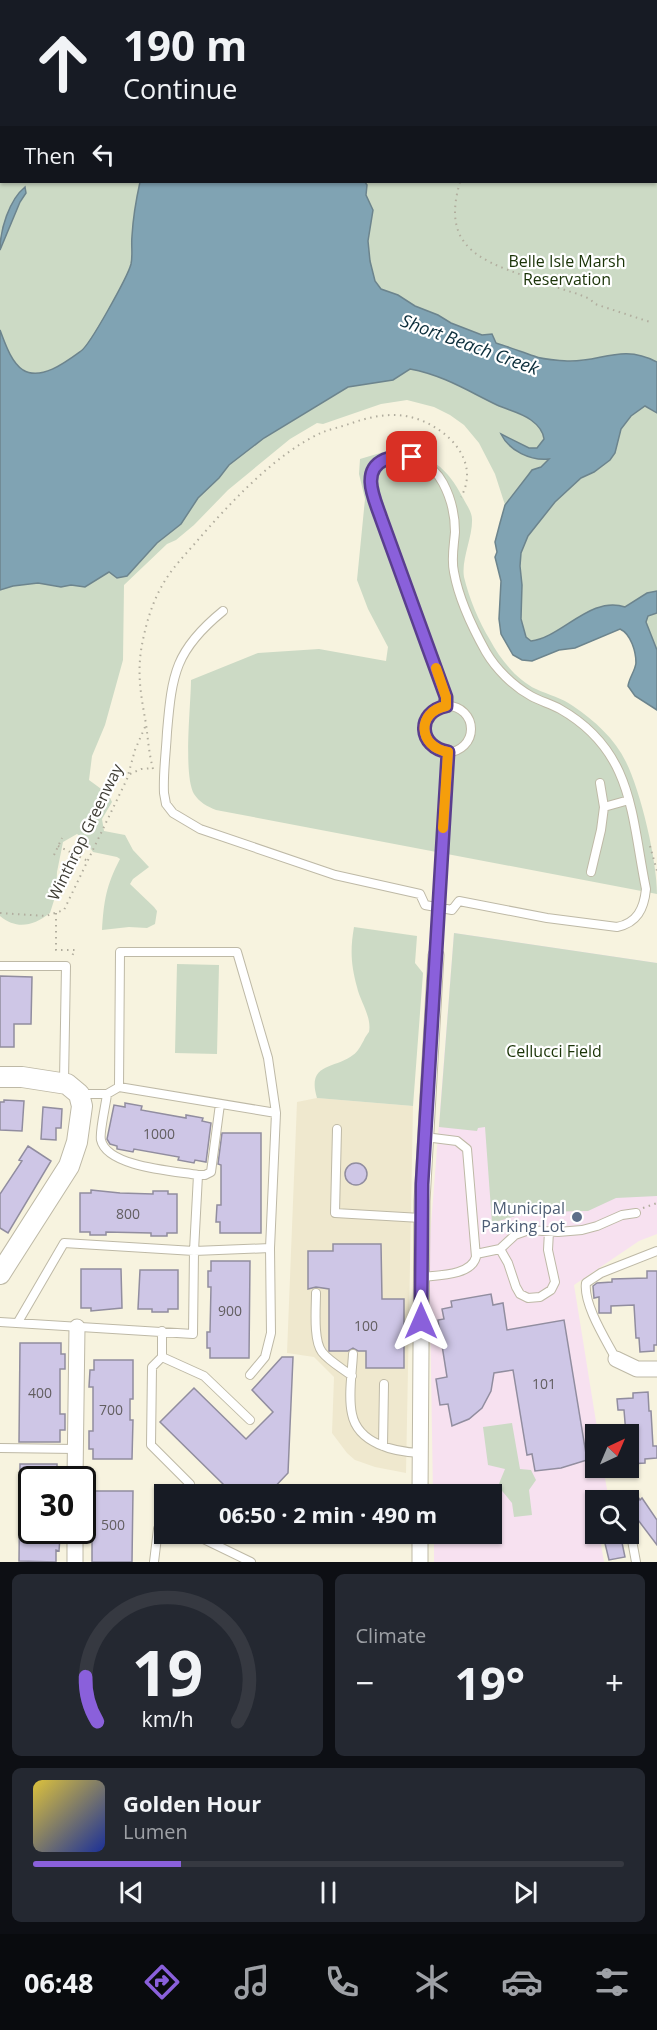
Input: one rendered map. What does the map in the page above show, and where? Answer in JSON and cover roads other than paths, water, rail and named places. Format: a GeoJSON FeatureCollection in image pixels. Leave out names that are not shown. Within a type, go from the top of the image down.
{"type":"FeatureCollection","features":[{"type":"Feature","properties":{"kind":"street"},"geometry":{"type":"LineString","coordinates":[[420,1484],[422,1218],[436,955]]}},
{"type":"Feature","properties":{"kind":"street"},"geometry":{"type":"LineString","coordinates":[[0,1077],[22,1077],[71,1089],[82,1106],[77,1142],[69,1166],[0,1274]]}},
{"type":"Feature","properties":{"kind":"street"},"geometry":{"type":"LineString","coordinates":[[75,1466],[77,1327]]}},
{"type":"Feature","properties":{"kind":"street"},"geometry":{"type":"LineString","coordinates":[[616,1359],[637,1369],[657,1369]]}},
{"type":"Feature","properties":{"kind":"street"},"geometry":{"type":"LineString","coordinates":[[75,1544],[75,1562]]}},
{"type":"Feature","properties":{"kind":"street"},"geometry":{"type":"LineString","coordinates":[[420,1544],[420,1562]]}},
{"type":"Feature","properties":{"kind":"lane"},"geometry":{"type":"LineString","coordinates":[[223,611],[195,637],[176,670],[171,690],[164,793],[166,804],[177,817],[191,825],[335,875],[420,894],[425,905],[452,910],[459,901],[547,918],[617,927],[627,925],[634,920],[645,903],[645,889],[629,800],[615,762],[594,735],[575,718],[518,687],[494,663],[463,606],[453,571],[455,531],[453,506],[443,482],[428,465],[419,460],[401,456],[391,457],[373,468],[372,492],[446,697],[446,706]]}},
{"type":"Feature","properties":{"kind":"lane"},"geometry":{"type":"LineString","coordinates":[[454,706],[466,714],[471,728],[467,742],[462,747],[448,752],[434,748],[429,743],[425,729],[428,716],[440,707],[454,706]]}},
{"type":"Feature","properties":{"kind":"lane"},"geometry":{"type":"LineString","coordinates":[[436,955],[448,752]]}},
{"type":"Feature","properties":{"kind":"lane"},"geometry":{"type":"LineString","coordinates":[[591,872],[604,807],[600,783]]}},
{"type":"Feature","properties":{"kind":"lane"},"geometry":{"type":"LineString","coordinates":[[604,807],[629,800]]}},
{"type":"Feature","properties":{"kind":"lane"},"geometry":{"type":"LineString","coordinates":[[119,1087],[120,952],[237,952],[268,1058],[276,1113],[270,1248],[271,1333],[265,1357],[250,1375]]}},
{"type":"Feature","properties":{"kind":"lane"},"geometry":{"type":"LineString","coordinates":[[0,966],[66,966],[71,1089],[107,1094],[119,1087],[276,1113]]}},
{"type":"Feature","properties":{"kind":"lane"},"geometry":{"type":"LineString","coordinates":[[107,1094],[100,1140],[108,1153],[124,1162],[198,1175],[211,1172],[220,1104]]}},
{"type":"Feature","properties":{"kind":"lane"},"geometry":{"type":"LineString","coordinates":[[337,1129],[334,1213],[422,1218]]}},
{"type":"Feature","properties":{"kind":"lane"},"geometry":{"type":"LineString","coordinates":[[421,1277],[465,1269],[475,1262],[476,1254],[467,1149],[457,1141],[425,1137]]}},
{"type":"Feature","properties":{"kind":"lane"},"geometry":{"type":"LineString","coordinates":[[0,1322],[193,1334],[198,1175]]}},
{"type":"Feature","properties":{"kind":"lane"},"geometry":{"type":"LineString","coordinates":[[476,1254],[500,1249],[514,1235],[524,1232],[582,1230],[636,1212]]}},
{"type":"Feature","properties":{"kind":"lane"},"geometry":{"type":"LineString","coordinates":[[500,1249],[520,1294],[528,1298],[540,1297],[551,1290],[555,1282],[548,1250],[549,1232]]}},
{"type":"Feature","properties":{"kind":"lane"},"geometry":{"type":"LineString","coordinates":[[18,1322],[64,1243],[194,1251],[270,1248]]}},
{"type":"Feature","properties":{"kind":"lane"},"geometry":{"type":"LineString","coordinates":[[616,1359],[592,1311],[586,1293],[586,1283],[601,1273],[657,1251]]}},
{"type":"Feature","properties":{"kind":"lane"},"geometry":{"type":"LineString","coordinates":[[316,1293],[317,1337],[320,1348],[352,1376]]}},
{"type":"Feature","properties":{"kind":"lane"},"geometry":{"type":"LineString","coordinates":[[162,1331],[162,1357],[152,1367],[151,1445],[190,1484]]}},
{"type":"Feature","properties":{"kind":"lane"},"geometry":{"type":"LineString","coordinates":[[353,1354],[352,1410],[354,1421],[366,1435],[382,1446],[395,1451],[420,1453]]}},
{"type":"Feature","properties":{"kind":"lane"},"geometry":{"type":"LineString","coordinates":[[162,1357],[204,1376],[250,1420]]}},
{"type":"Feature","properties":{"kind":"lane"},"geometry":{"type":"LineString","coordinates":[[382,1446],[384,1384]]}},
{"type":"Feature","properties":{"kind":"lane"},"geometry":{"type":"LineString","coordinates":[[0,1448],[76,1449]]}},
{"type":"Feature","properties":{"kind":"lane"},"geometry":{"type":"LineString","coordinates":[[154,1562],[156,1544]]}},
{"type":"Feature","properties":{"kind":"lane"},"geometry":{"type":"LineString","coordinates":[[213,1544],[250,1562]]}},
{"type":"Feature","properties":{"kind":"lane"},"geometry":{"type":"LineString","coordinates":[[633,1544],[636,1562]]}},
{"type":"Feature","properties":{"kind":"water","name":"Short Beach Creek"},"geometry":{"type":"Polygon","coordinates":[[[140,183],[366,183],[366,195],[373,210],[368,241],[370,261],[375,281],[381,289],[398,295],[451,323],[482,335],[492,334],[496,343],[538,357],[579,361],[632,354],[657,362],[657,413],[645,406],[631,416],[621,429],[615,453],[610,460],[581,478],[555,502],[528,536],[521,553],[520,566],[521,619],[526,637],[531,641],[554,633],[600,607],[612,605],[625,607],[647,593],[657,591],[657,613],[648,616],[646,622],[657,650],[657,710],[635,696],[628,686],[636,659],[630,639],[620,629],[575,648],[559,650],[532,661],[522,660],[513,655],[501,634],[499,619],[501,581],[495,557],[497,552],[495,542],[505,505],[532,470],[541,467],[549,459],[521,454],[509,445],[501,434],[529,448],[537,448],[544,439],[543,433],[536,424],[523,415],[444,379],[410,369],[393,380],[348,387],[264,438],[229,465],[198,498],[181,524],[157,543],[127,576],[117,578],[109,572],[85,587],[71,585],[61,587],[38,583],[0,590],[0,330],[15,362],[30,373],[53,369],[81,351],[108,310],[131,264],[140,183]]]}},
{"type":"Feature","properties":{"kind":"water"},"geometry":{"type":"Polygon","coordinates":[[[25,187],[26,193],[0,250],[10,207],[25,187]]]}},
{"type":"Feature","properties":{"kind":"place","name":"Municipal Parking Lot"},"geometry":{"type":"Point","coordinates":[577,1217]}},
{"type":"Feature","properties":{"kind":"park label","name":"Belle Isle Marsh Reservation"},"geometry":{"type":"Point","coordinates":[567,270]}},
{"type":"Feature","properties":{"kind":"park label","name":"Cellucci Field"},"geometry":{"type":"Point","coordinates":[554,1051]}}]}
